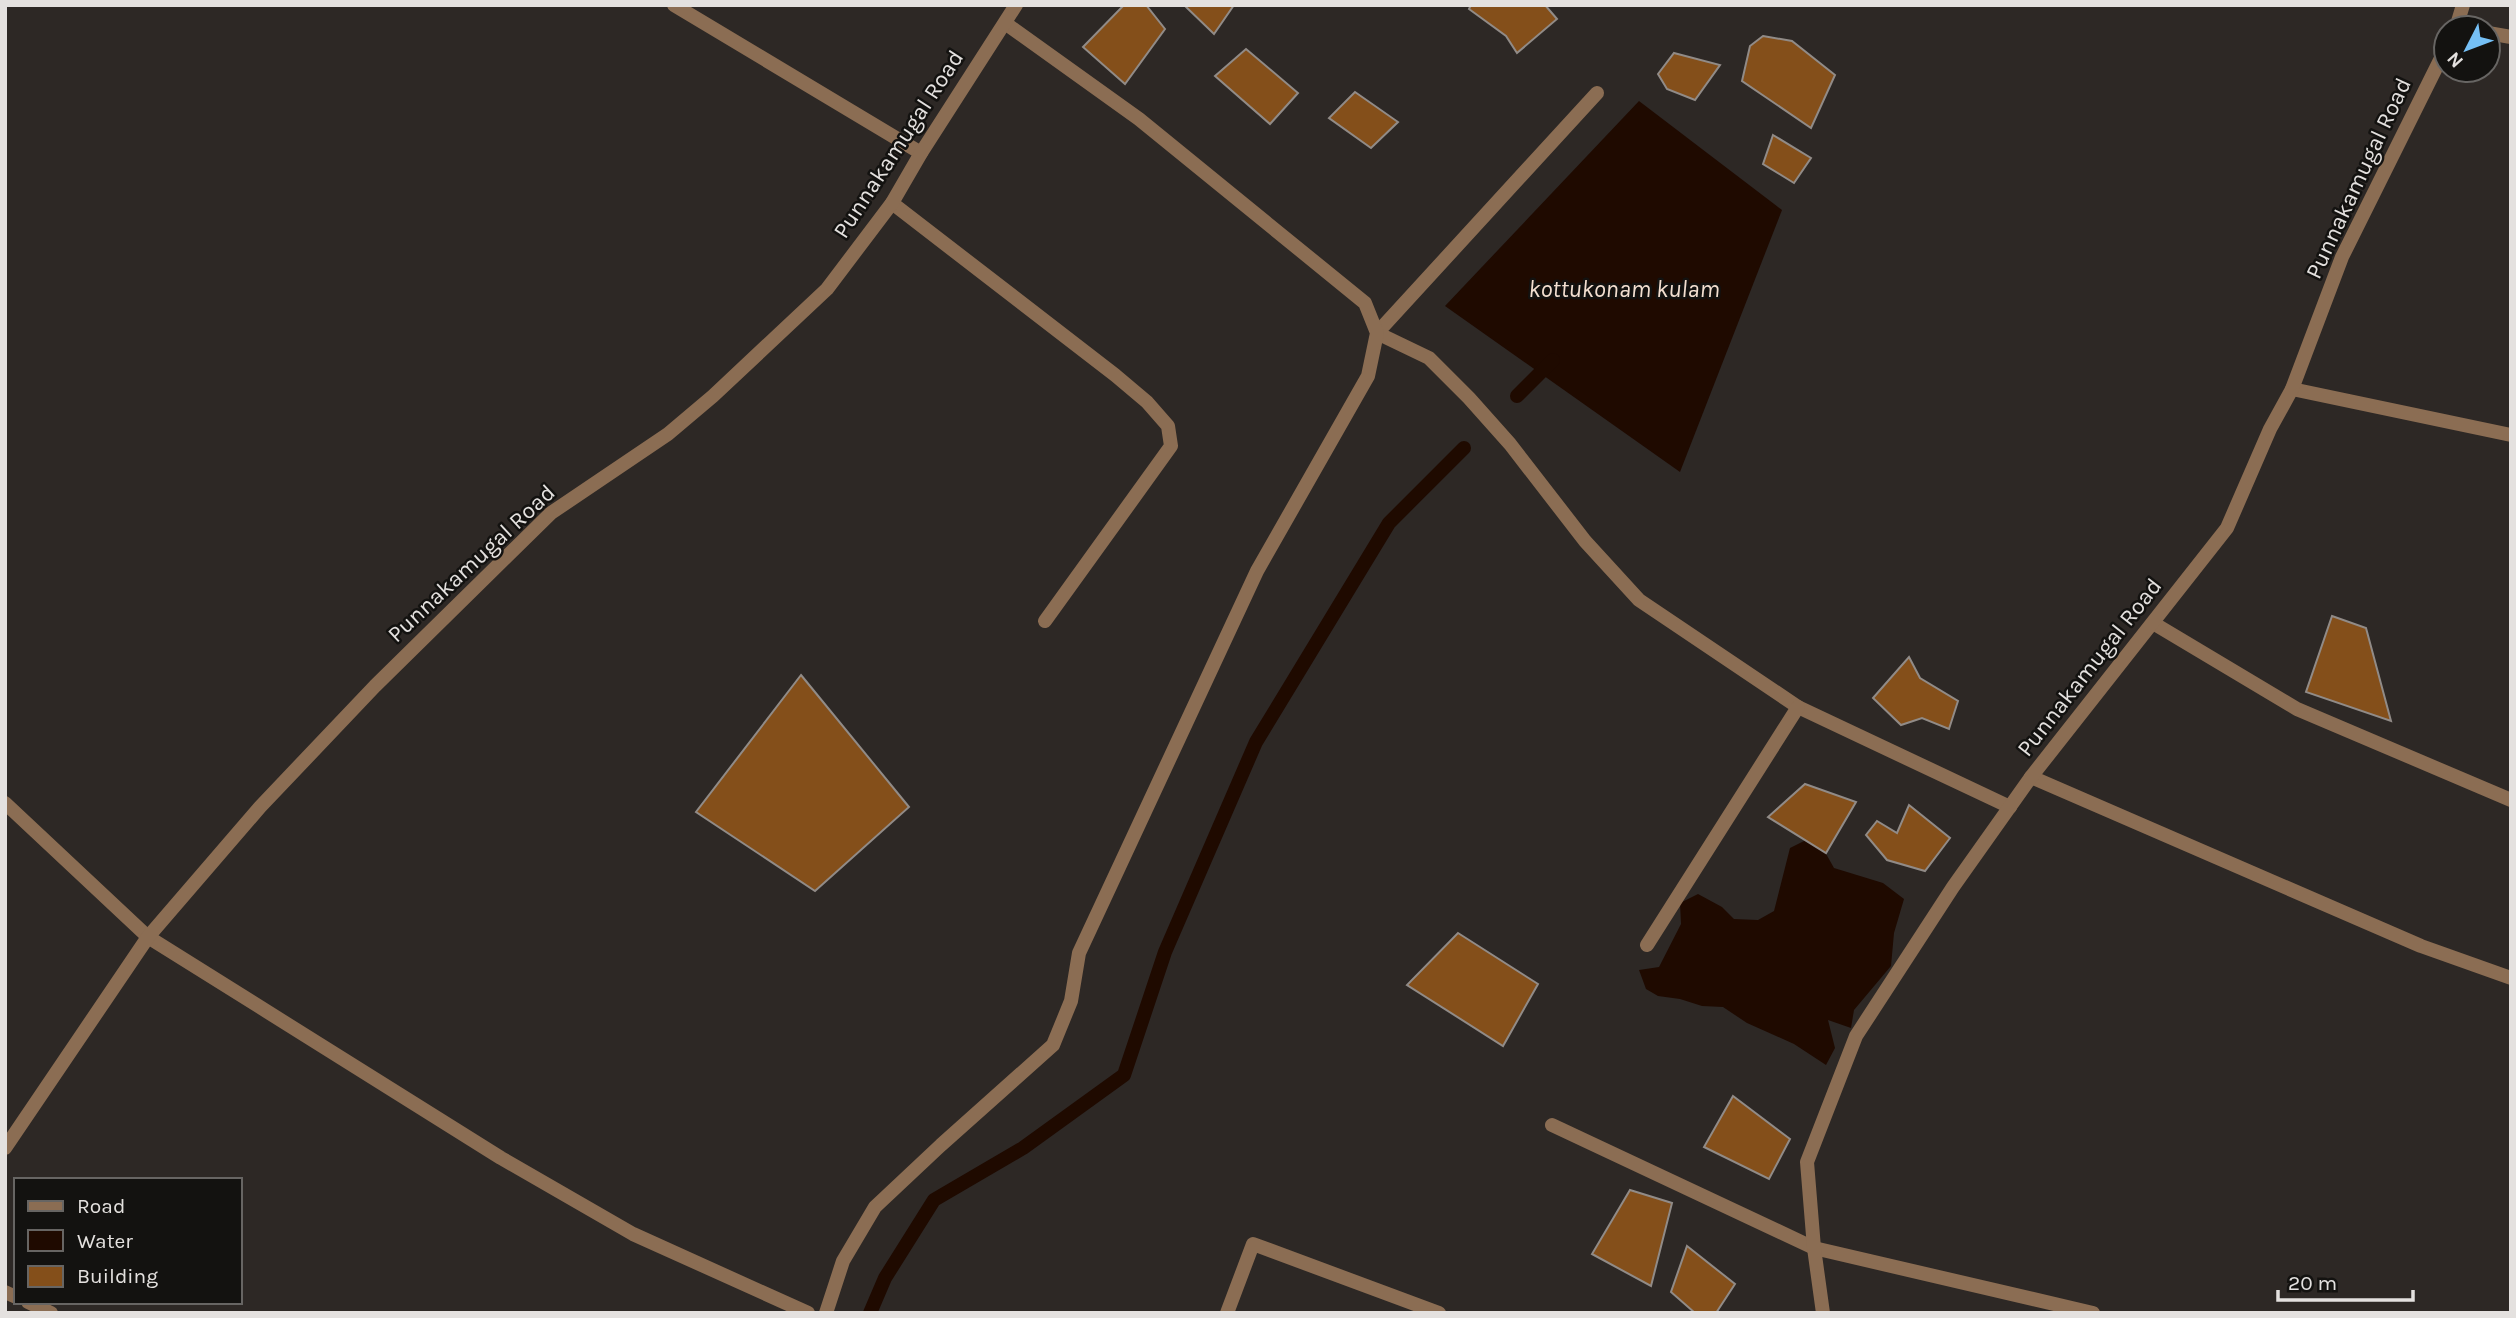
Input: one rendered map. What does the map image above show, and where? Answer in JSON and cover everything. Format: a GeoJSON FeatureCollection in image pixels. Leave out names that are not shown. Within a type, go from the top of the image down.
{"type":"FeatureCollection","features":[{"type":"Feature","properties":{"kind":"street"},"geometry":{"type":"LineString","coordinates":[[674,5],[921,153]]}},
{"type":"Feature","properties":{"kind":"street","name":"Punnakamugal Road"},"geometry":{"type":"LineString","coordinates":[[5,1148],[148,937],[260,807],[375,686],[551,513],[668,434],[713,396],[827,289],[892,203],[1016,5]]}},
{"type":"Feature","properties":{"kind":"street"},"geometry":{"type":"LineString","coordinates":[[1005,23],[1139,119],[1365,303],[1377,333],[1429,358],[1469,397],[1510,444],[1585,541],[1639,600],[1798,707],[2010,807]]}},
{"type":"Feature","properties":{"kind":"street","name":"Punnakamugal Road"},"geometry":{"type":"LineString","coordinates":[[1824,1313],[1814,1248],[1807,1162],[1856,1036],[1953,887],[2031,777],[2227,528],[2270,429],[2292,390],[2342,257],[2432,76]]}},
{"type":"Feature","properties":{"kind":"street"},"geometry":{"type":"LineString","coordinates":[[826,1313],[842,1261],[875,1207],[941,1144],[1053,1045],[1071,1001],[1079,953],[1257,571],[1368,376],[1377,333],[1597,93]]}},
{"type":"Feature","properties":{"kind":"street"},"geometry":{"type":"LineString","coordinates":[[892,203],[1115,374],[1147,402],[1168,426],[1171,446],[1045,621]]}},
{"type":"Feature","properties":{"kind":"street"},"geometry":{"type":"LineString","coordinates":[[2292,390],[2511,435]]}},
{"type":"Feature","properties":{"kind":"street"},"geometry":{"type":"LineString","coordinates":[[2152,623],[2297,709],[2511,800]]}},
{"type":"Feature","properties":{"kind":"street"},"geometry":{"type":"LineString","coordinates":[[1647,945],[1798,707]]}},
{"type":"Feature","properties":{"kind":"street"},"geometry":{"type":"LineString","coordinates":[[2031,777],[2421,946],[2511,978]]}},
{"type":"Feature","properties":{"kind":"street"},"geometry":{"type":"LineString","coordinates":[[5,803],[148,937],[501,1158],[633,1234],[808,1313]]}},
{"type":"Feature","properties":{"kind":"street"},"geometry":{"type":"LineString","coordinates":[[1552,1125],[1814,1248],[2092,1313]]}},
{"type":"Feature","properties":{"kind":"street"},"geometry":{"type":"LineString","coordinates":[[1227,1313],[1253,1244],[1439,1313]]}},
{"type":"Feature","properties":{"kind":"street"},"geometry":{"type":"LineString","coordinates":[[32,1304],[51,1313]]}},
{"type":"Feature","properties":{"kind":"water","name":"kottukonam kulam"},"geometry":{"type":"Polygon","coordinates":[[[1639,101],[1782,210],[1680,472],[1445,306],[1639,101]]]}},
{"type":"Feature","properties":{"kind":"water"},"geometry":{"type":"Polygon","coordinates":[[[1808,839],[1825,852],[1834,868],[1883,883],[1904,899],[1894,933],[1891,966],[1854,1010],[1851,1028],[1828,1020],[1835,1048],[1826,1065],[1794,1044],[1747,1023],[1723,1007],[1702,1006],[1658,996],[1646,989],[1639,970],[1659,967],[1681,924],[1680,903],[1698,894],[1722,907],[1734,919],[1758,920],[1774,911],[1790,848],[1808,839]]]}},
{"type":"Feature","properties":{"kind":"building"},"geometry":{"type":"Polygon","coordinates":[[[1124,5],[1146,5],[1165,29],[1125,84],[1083,47],[1124,5]]]}},
{"type":"Feature","properties":{"kind":"building"},"geometry":{"type":"Polygon","coordinates":[[[1184,5],[1234,5],[1214,34],[1184,5]]]}},
{"type":"Feature","properties":{"kind":"building"},"geometry":{"type":"Polygon","coordinates":[[[1471,5],[1545,5],[1557,19],[1517,53],[1506,36],[1469,9],[1471,5]]]}},
{"type":"Feature","properties":{"kind":"building"},"geometry":{"type":"Polygon","coordinates":[[[1763,36],[1792,41],[1835,75],[1811,128],[1742,81],[1750,46],[1763,36]]]}},
{"type":"Feature","properties":{"kind":"building"},"geometry":{"type":"Polygon","coordinates":[[[1246,49],[1298,93],[1270,124],[1215,76],[1246,49]]]}},
{"type":"Feature","properties":{"kind":"building"},"geometry":{"type":"Polygon","coordinates":[[[1674,53],[1720,65],[1695,100],[1667,89],[1658,74],[1674,53]]]}},
{"type":"Feature","properties":{"kind":"building"},"geometry":{"type":"Polygon","coordinates":[[[1355,92],[1398,122],[1371,148],[1329,118],[1355,92]]]}},
{"type":"Feature","properties":{"kind":"building"},"geometry":{"type":"Polygon","coordinates":[[[1773,135],[1811,158],[1794,183],[1763,164],[1773,135]]]}},
{"type":"Feature","properties":{"kind":"building"},"geometry":{"type":"Polygon","coordinates":[[[2332,616],[2366,628],[2391,721],[2306,692],[2332,616]]]}},
{"type":"Feature","properties":{"kind":"building"},"geometry":{"type":"Polygon","coordinates":[[[1909,657],[1920,678],[1958,701],[1949,729],[1922,718],[1901,725],[1873,698],[1909,657]]]}},
{"type":"Feature","properties":{"kind":"building"},"geometry":{"type":"Polygon","coordinates":[[[801,675],[909,807],[815,891],[696,812],[801,675]]]}},
{"type":"Feature","properties":{"kind":"building"},"geometry":{"type":"Polygon","coordinates":[[[1805,784],[1856,802],[1826,853],[1768,817],[1805,784]]]}},
{"type":"Feature","properties":{"kind":"building"},"geometry":{"type":"Polygon","coordinates":[[[1909,805],[1950,838],[1925,871],[1887,860],[1866,835],[1877,821],[1897,833],[1909,805]]]}},
{"type":"Feature","properties":{"kind":"building"},"geometry":{"type":"Polygon","coordinates":[[[1458,933],[1538,984],[1503,1046],[1407,985],[1458,933]]]}},
{"type":"Feature","properties":{"kind":"building"},"geometry":{"type":"Polygon","coordinates":[[[1733,1096],[1790,1139],[1769,1179],[1704,1147],[1733,1096]]]}},
{"type":"Feature","properties":{"kind":"building"},"geometry":{"type":"Polygon","coordinates":[[[1630,1190],[1672,1203],[1651,1286],[1592,1254],[1630,1190]]]}},
{"type":"Feature","properties":{"kind":"building"},"geometry":{"type":"Polygon","coordinates":[[[1687,1246],[1735,1284],[1716,1313],[1695,1313],[1671,1292],[1687,1246]]]}},
{"type":"Feature","properties":{"kind":"waterway"},"geometry":{"type":"LineString","coordinates":[[1517,396],[1553,360]]}},
{"type":"Feature","properties":{"kind":"waterway"},"geometry":{"type":"LineString","coordinates":[[870,1313],[885,1278],[934,1200],[1023,1148],[1124,1075],[1165,952],[1256,742],[1389,523],[1464,448]]}}]}
